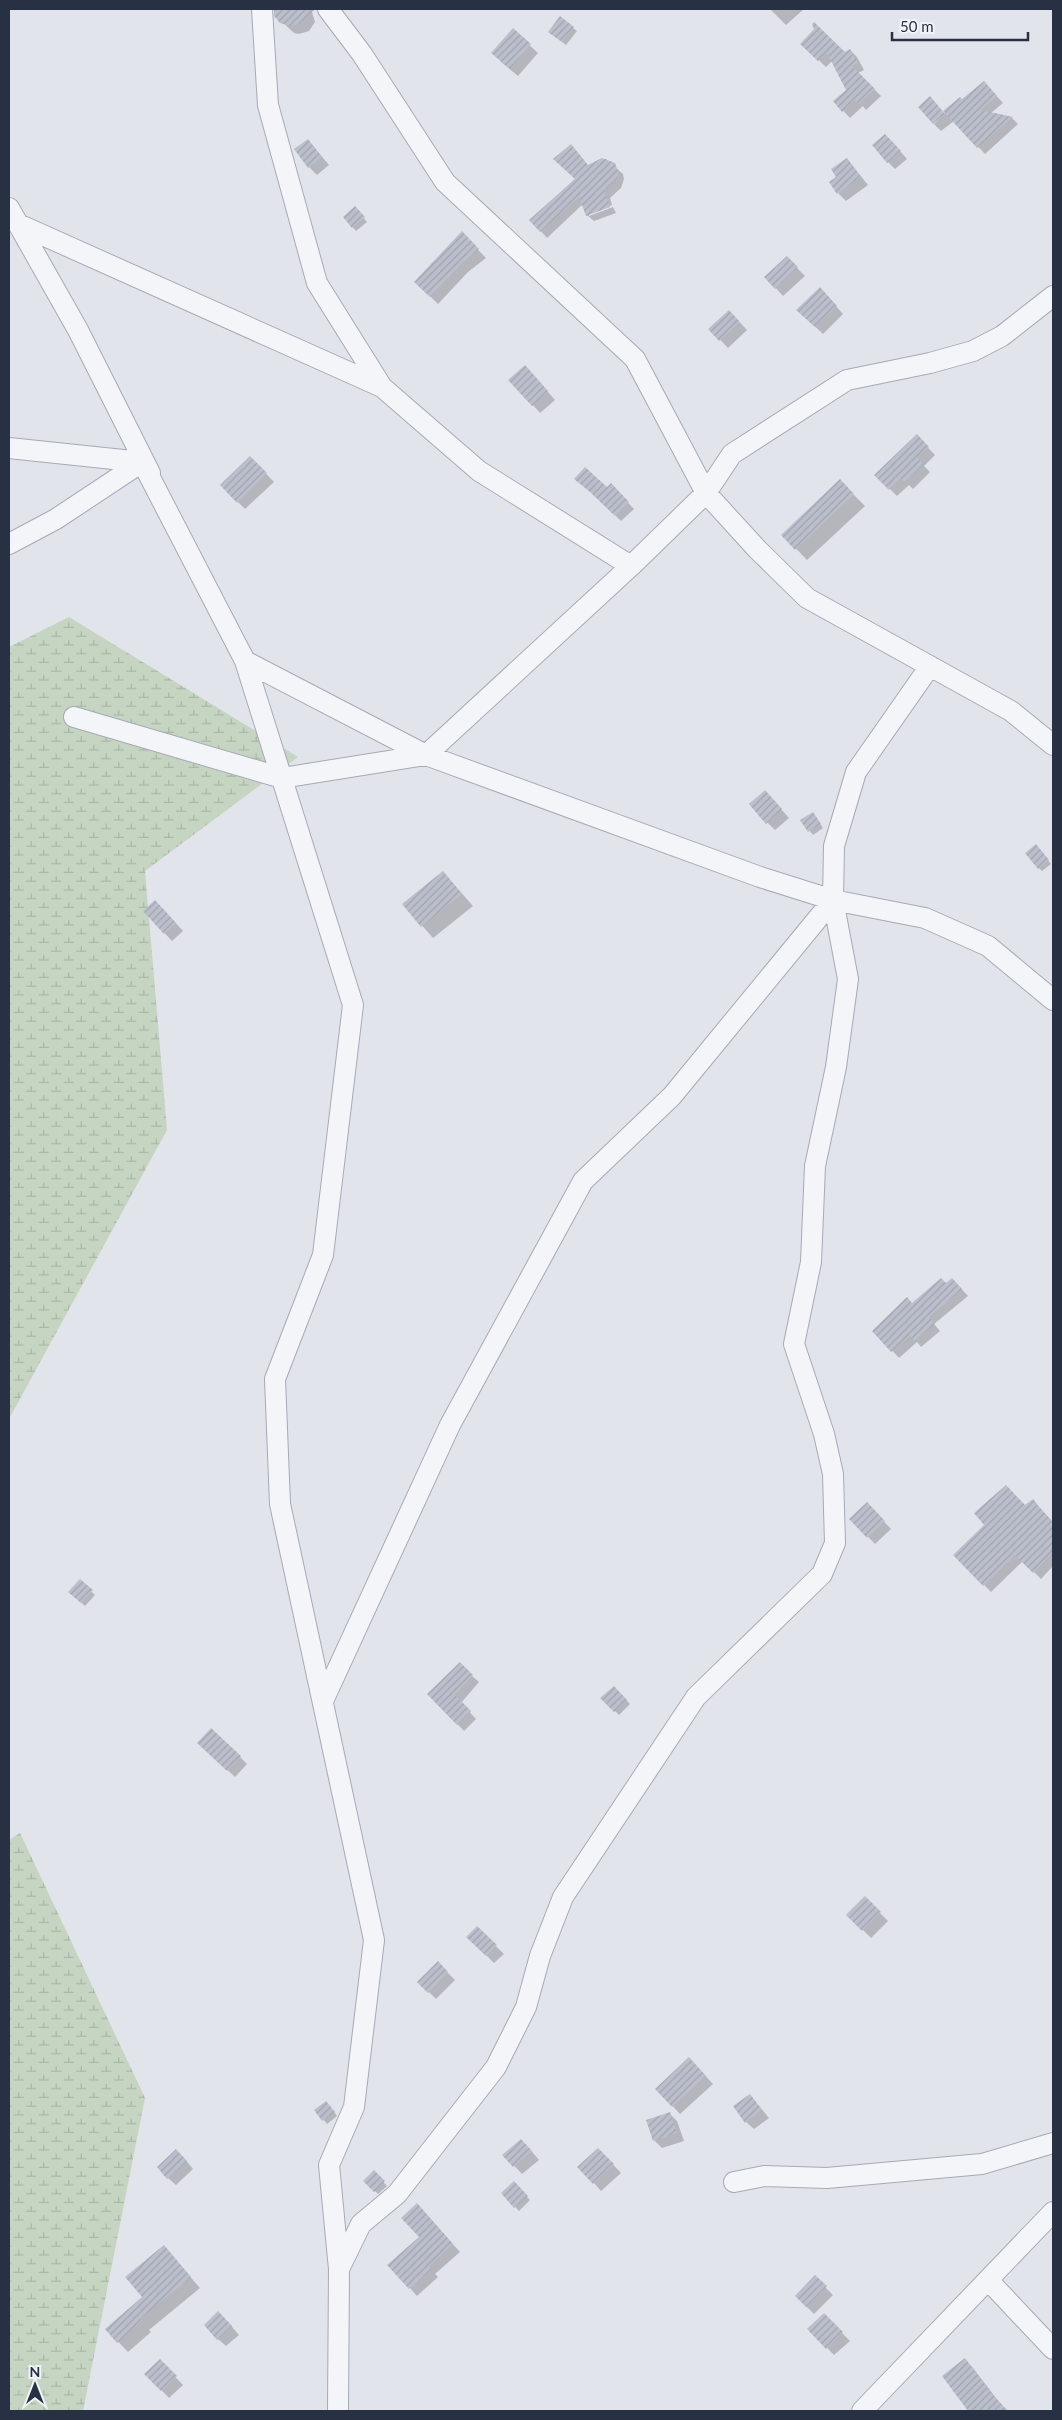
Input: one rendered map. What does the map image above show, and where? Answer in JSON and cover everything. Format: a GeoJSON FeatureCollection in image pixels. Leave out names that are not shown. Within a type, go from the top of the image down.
{"type":"FeatureCollection","features":[{"type":"Feature","properties":{"kind":"street"},"geometry":{"type":"LineString","coordinates":[[262,9],[268,105],[317,283],[382,387]]}},
{"type":"Feature","properties":{"kind":"street"},"geometry":{"type":"LineString","coordinates":[[328,9],[378,76],[445,182],[635,359],[706,493],[757,549],[807,598],[1010,711],[1053,745]]}},
{"type":"Feature","properties":{"kind":"street"},"geometry":{"type":"LineString","coordinates":[[13,216],[382,387],[479,471],[631,566]]}},
{"type":"Feature","properties":{"kind":"street"},"geometry":{"type":"LineString","coordinates":[[13,216],[78,330],[245,661],[353,1005],[323,1255],[275,1380],[280,1504],[374,1940],[354,2107],[329,2165],[339,2269],[338,2411]]}},
{"type":"Feature","properties":{"kind":"street"},"geometry":{"type":"LineString","coordinates":[[74,717],[282,778],[426,755],[631,566],[706,493],[732,454],[847,380],[930,363],[973,351],[1002,336],[1053,296]]}},
{"type":"Feature","properties":{"kind":"street"},"geometry":{"type":"LineString","coordinates":[[9,448],[142,462]]}},
{"type":"Feature","properties":{"kind":"street"},"geometry":{"type":"LineString","coordinates":[[142,462],[245,661],[426,755],[760,877],[833,900],[925,918],[988,946],[1053,1000]]}},
{"type":"Feature","properties":{"kind":"street"},"geometry":{"type":"LineString","coordinates":[[9,544],[56,519],[142,462]]}},
{"type":"Feature","properties":{"kind":"street"},"geometry":{"type":"LineString","coordinates":[[339,2269],[361,2224],[398,2194],[496,2067],[526,2007],[540,1956],[563,1897],[696,1697],[822,1574],[835,1543],[833,1474],[824,1434],[794,1344],[811,1262],[815,1166],[836,1067],[848,979],[833,900],[834,846],[856,772],[930,666]]}},
{"type":"Feature","properties":{"kind":"street"},"geometry":{"type":"LineString","coordinates":[[323,1701],[450,1425],[583,1181],[672,1096],[833,900]]}},
{"type":"Feature","properties":{"kind":"street"},"geometry":{"type":"LineString","coordinates":[[734,2182],[764,2176],[827,2178],[982,2164],[1053,2142]]}},
{"type":"Feature","properties":{"kind":"street"},"geometry":{"type":"LineString","coordinates":[[862,2411],[1053,2212]]}},
{"type":"Feature","properties":{"kind":"street"},"geometry":{"type":"LineString","coordinates":[[988,2280],[1053,2349]]}},
{"type":"Feature","properties":{"kind":"green space"},"geometry":{"type":"Polygon","coordinates":[[[69,617],[298,757],[145,871],[167,1130],[9,1419],[9,647],[69,617]]]}},
{"type":"Feature","properties":{"kind":"green space"},"geometry":{"type":"Polygon","coordinates":[[[20,1833],[145,2098],[83,2411],[9,2411],[9,1840],[20,1833]]]}},
{"type":"Feature","properties":{"kind":"building"},"geometry":{"type":"Polygon","coordinates":[[[274,9],[315,9],[301,23],[290,26],[280,23],[274,16],[274,9]]]}},
{"type":"Feature","properties":{"kind":"building"},"geometry":{"type":"Polygon","coordinates":[[[560,16],[574,27],[562,42],[548,32],[560,16]]]}},
{"type":"Feature","properties":{"kind":"building"},"geometry":{"type":"Polygon","coordinates":[[[814,22],[845,52],[850,49],[858,63],[852,66],[875,89],[859,104],[855,100],[842,112],[833,101],[846,90],[827,53],[818,61],[800,44],[814,29],[812,24],[814,22]]]}},
{"type":"Feature","properties":{"kind":"building"},"geometry":{"type":"Polygon","coordinates":[[[513,28],[531,44],[510,69],[491,53],[513,28]]]}},
{"type":"Feature","properties":{"kind":"building"},"geometry":{"type":"Polygon","coordinates":[[[984,81],[997,96],[981,110],[1013,117],[977,148],[943,111],[960,97],[962,99],[984,81]]]}},
{"type":"Feature","properties":{"kind":"building"},"geometry":{"type":"Polygon","coordinates":[[[930,96],[945,114],[933,124],[918,107],[930,96]]]}},
{"type":"Feature","properties":{"kind":"building"},"geometry":{"type":"Polygon","coordinates":[[[885,134],[901,151],[887,163],[872,145],[885,134]]]}},
{"type":"Feature","properties":{"kind":"building"},"geometry":{"type":"Polygon","coordinates":[[[308,139],[322,157],[308,168],[294,149],[308,139]]]}},
{"type":"Feature","properties":{"kind":"building"},"geometry":{"type":"Polygon","coordinates":[[[571,144],[588,165],[602,158],[615,163],[618,177],[604,191],[610,207],[586,216],[579,197],[540,232],[529,220],[575,179],[553,159],[571,144]]]}},
{"type":"Feature","properties":{"kind":"building"},"geometry":{"type":"Polygon","coordinates":[[[847,158],[861,177],[837,194],[829,182],[836,177],[831,169],[847,158]]]}},
{"type":"Feature","properties":{"kind":"building"},"geometry":{"type":"Polygon","coordinates":[[[355,206],[365,217],[352,228],[343,217],[355,206]]]}},
{"type":"Feature","properties":{"kind":"building"},"geometry":{"type":"Polygon","coordinates":[[[462,231],[479,249],[461,264],[430,297],[414,282],[462,231]]]}},
{"type":"Feature","properties":{"kind":"building"},"geometry":{"type":"Polygon","coordinates":[[[787,256],[798,267],[775,289],[764,277],[787,256]]]}},
{"type":"Feature","properties":{"kind":"building"},"geometry":{"type":"Polygon","coordinates":[[[820,287],[837,306],[815,327],[796,310],[820,287]]]}},
{"type":"Feature","properties":{"kind":"building"},"geometry":{"type":"Polygon","coordinates":[[[729,310],[740,322],[719,341],[708,329],[729,310]]]}},
{"type":"Feature","properties":{"kind":"building"},"geometry":{"type":"Polygon","coordinates":[[[525,365],[548,391],[532,406],[508,380],[525,365]]]}},
{"type":"Feature","properties":{"kind":"building"},"geometry":{"type":"Polygon","coordinates":[[[917,434],[929,447],[917,457],[924,464],[904,482],[901,478],[889,490],[874,475],[917,434]]]}},
{"type":"Feature","properties":{"kind":"building"},"geometry":{"type":"Polygon","coordinates":[[[250,456],[267,473],[237,503],[220,485],[250,456]]]}},
{"type":"Feature","properties":{"kind":"building"},"geometry":{"type":"Polygon","coordinates":[[[585,467],[607,487],[611,483],[629,502],[615,516],[574,479],[585,467]]]}},
{"type":"Feature","properties":{"kind":"building"},"geometry":{"type":"Polygon","coordinates":[[[840,479],[854,494],[795,550],[781,535],[840,479]]]}},
{"type":"Feature","properties":{"kind":"building"},"geometry":{"type":"Polygon","coordinates":[[[765,790],[782,809],[766,824],[749,804],[765,790]]]}},
{"type":"Feature","properties":{"kind":"building"},"geometry":{"type":"Polygon","coordinates":[[[813,812],[821,824],[808,832],[800,820],[813,812]]]}},
{"type":"Feature","properties":{"kind":"building"},"geometry":{"type":"Polygon","coordinates":[[[1036,844],[1049,860],[1038,869],[1025,853],[1036,844]]]}},
{"type":"Feature","properties":{"kind":"building"},"geometry":{"type":"Polygon","coordinates":[[[443,871],[462,894],[421,927],[402,904],[443,871]]]}},
{"type":"Feature","properties":{"kind":"building"},"geometry":{"type":"Polygon","coordinates":[[[155,900],[176,923],[164,934],[143,911],[155,900]]]}},
{"type":"Feature","properties":{"kind":"building"},"geometry":{"type":"Polygon","coordinates":[[[941,1278],[946,1283],[952,1278],[962,1289],[929,1317],[935,1324],[914,1341],[910,1336],[891,1352],[872,1331],[907,1297],[912,1303],[941,1278]]]}},
{"type":"Feature","properties":{"kind":"building"},"geometry":{"type":"Polygon","coordinates":[[[1006,1485],[1025,1505],[1033,1499],[1053,1524],[1053,1552],[1033,1573],[1015,1555],[983,1586],[953,1555],[984,1525],[974,1513],[1006,1485]]]}},
{"type":"Feature","properties":{"kind":"building"},"geometry":{"type":"Polygon","coordinates":[[[867,1502],[885,1521],[867,1538],[849,1519],[867,1502]]]}},
{"type":"Feature","properties":{"kind":"building"},"geometry":{"type":"Polygon","coordinates":[[[80,1579],[93,1590],[81,1603],[68,1592],[80,1579]]]}},
{"type":"Feature","properties":{"kind":"building"},"geometry":{"type":"Polygon","coordinates":[[[460,1662],[473,1675],[455,1695],[471,1711],[457,1725],[427,1694],[460,1662]]]}},
{"type":"Feature","properties":{"kind":"building"},"geometry":{"type":"Polygon","coordinates":[[[614,1686],[627,1700],[614,1712],[600,1698],[614,1686]]]}},
{"type":"Feature","properties":{"kind":"building"},"geometry":{"type":"Polygon","coordinates":[[[211,1728],[241,1756],[227,1771],[197,1743],[211,1728]]]}},
{"type":"Feature","properties":{"kind":"building"},"geometry":{"type":"Polygon","coordinates":[[[865,1896],[881,1912],[862,1931],[846,1915],[865,1896]]]}},
{"type":"Feature","properties":{"kind":"building"},"geometry":{"type":"Polygon","coordinates":[[[477,1926],[497,1945],[486,1956],[466,1937],[477,1926]]]}},
{"type":"Feature","properties":{"kind":"building"},"geometry":{"type":"Polygon","coordinates":[[[438,1961],[448,1972],[428,1993],[417,1982],[438,1961]]]}},
{"type":"Feature","properties":{"kind":"building"},"geometry":{"type":"Polygon","coordinates":[[[689,2057],[706,2076],[672,2107],[655,2089],[689,2057]]]}},
{"type":"Feature","properties":{"kind":"building"},"geometry":{"type":"Polygon","coordinates":[[[750,2094],[762,2110],[745,2123],[733,2106],[750,2094]]]}},
{"type":"Feature","properties":{"kind":"building"},"geometry":{"type":"Polygon","coordinates":[[[326,2101],[335,2112],[322,2121],[314,2110],[326,2101]]]}},
{"type":"Feature","properties":{"kind":"building"},"geometry":{"type":"Polygon","coordinates":[[[670,2112],[677,2133],[653,2141],[646,2120],[670,2112]]]}},
{"type":"Feature","properties":{"kind":"building"},"geometry":{"type":"Polygon","coordinates":[[[521,2139],[532,2151],[513,2167],[502,2155],[521,2139]]]}},
{"type":"Feature","properties":{"kind":"building"},"geometry":{"type":"Polygon","coordinates":[[[598,2148],[614,2164],[593,2184],[577,2167],[598,2148]]]}},
{"type":"Feature","properties":{"kind":"building"},"geometry":{"type":"Polygon","coordinates":[[[176,2149],[187,2161],[167,2179],[157,2167],[176,2149]]]}},
{"type":"Feature","properties":{"kind":"building"},"geometry":{"type":"Polygon","coordinates":[[[374,2170],[385,2181],[374,2192],[363,2181],[374,2170]]]}},
{"type":"Feature","properties":{"kind":"building"},"geometry":{"type":"Polygon","coordinates":[[[514,2181],[528,2196],[514,2208],[501,2193],[514,2181]]]}},
{"type":"Feature","properties":{"kind":"building"},"geometry":{"type":"Polygon","coordinates":[[[417,2203],[453,2244],[429,2266],[432,2269],[409,2289],[387,2265],[419,2237],[401,2218],[417,2203]]]}},
{"type":"Feature","properties":{"kind":"building"},"geometry":{"type":"Polygon","coordinates":[[[164,2245],[191,2277],[140,2319],[142,2321],[117,2343],[105,2329],[142,2297],[125,2277],[164,2245]]]}},
{"type":"Feature","properties":{"kind":"building"},"geometry":{"type":"Polygon","coordinates":[[[815,2275],[827,2286],[806,2307],[795,2296],[815,2275]]]}},
{"type":"Feature","properties":{"kind":"building"},"geometry":{"type":"Polygon","coordinates":[[[218,2311],[232,2326],[217,2340],[204,2325],[218,2311]]]}},
{"type":"Feature","properties":{"kind":"building"},"geometry":{"type":"Polygon","coordinates":[[[824,2313],[843,2332],[826,2349],[807,2329],[824,2313]]]}},
{"type":"Feature","properties":{"kind":"building"},"geometry":{"type":"Polygon","coordinates":[[[965,2358],[992,2394],[1008,2411],[968,2411],[942,2376],[965,2358]]]}},
{"type":"Feature","properties":{"kind":"building"},"geometry":{"type":"Polygon","coordinates":[[[160,2359],[177,2376],[161,2391],[144,2374],[160,2359]]]}}]}
